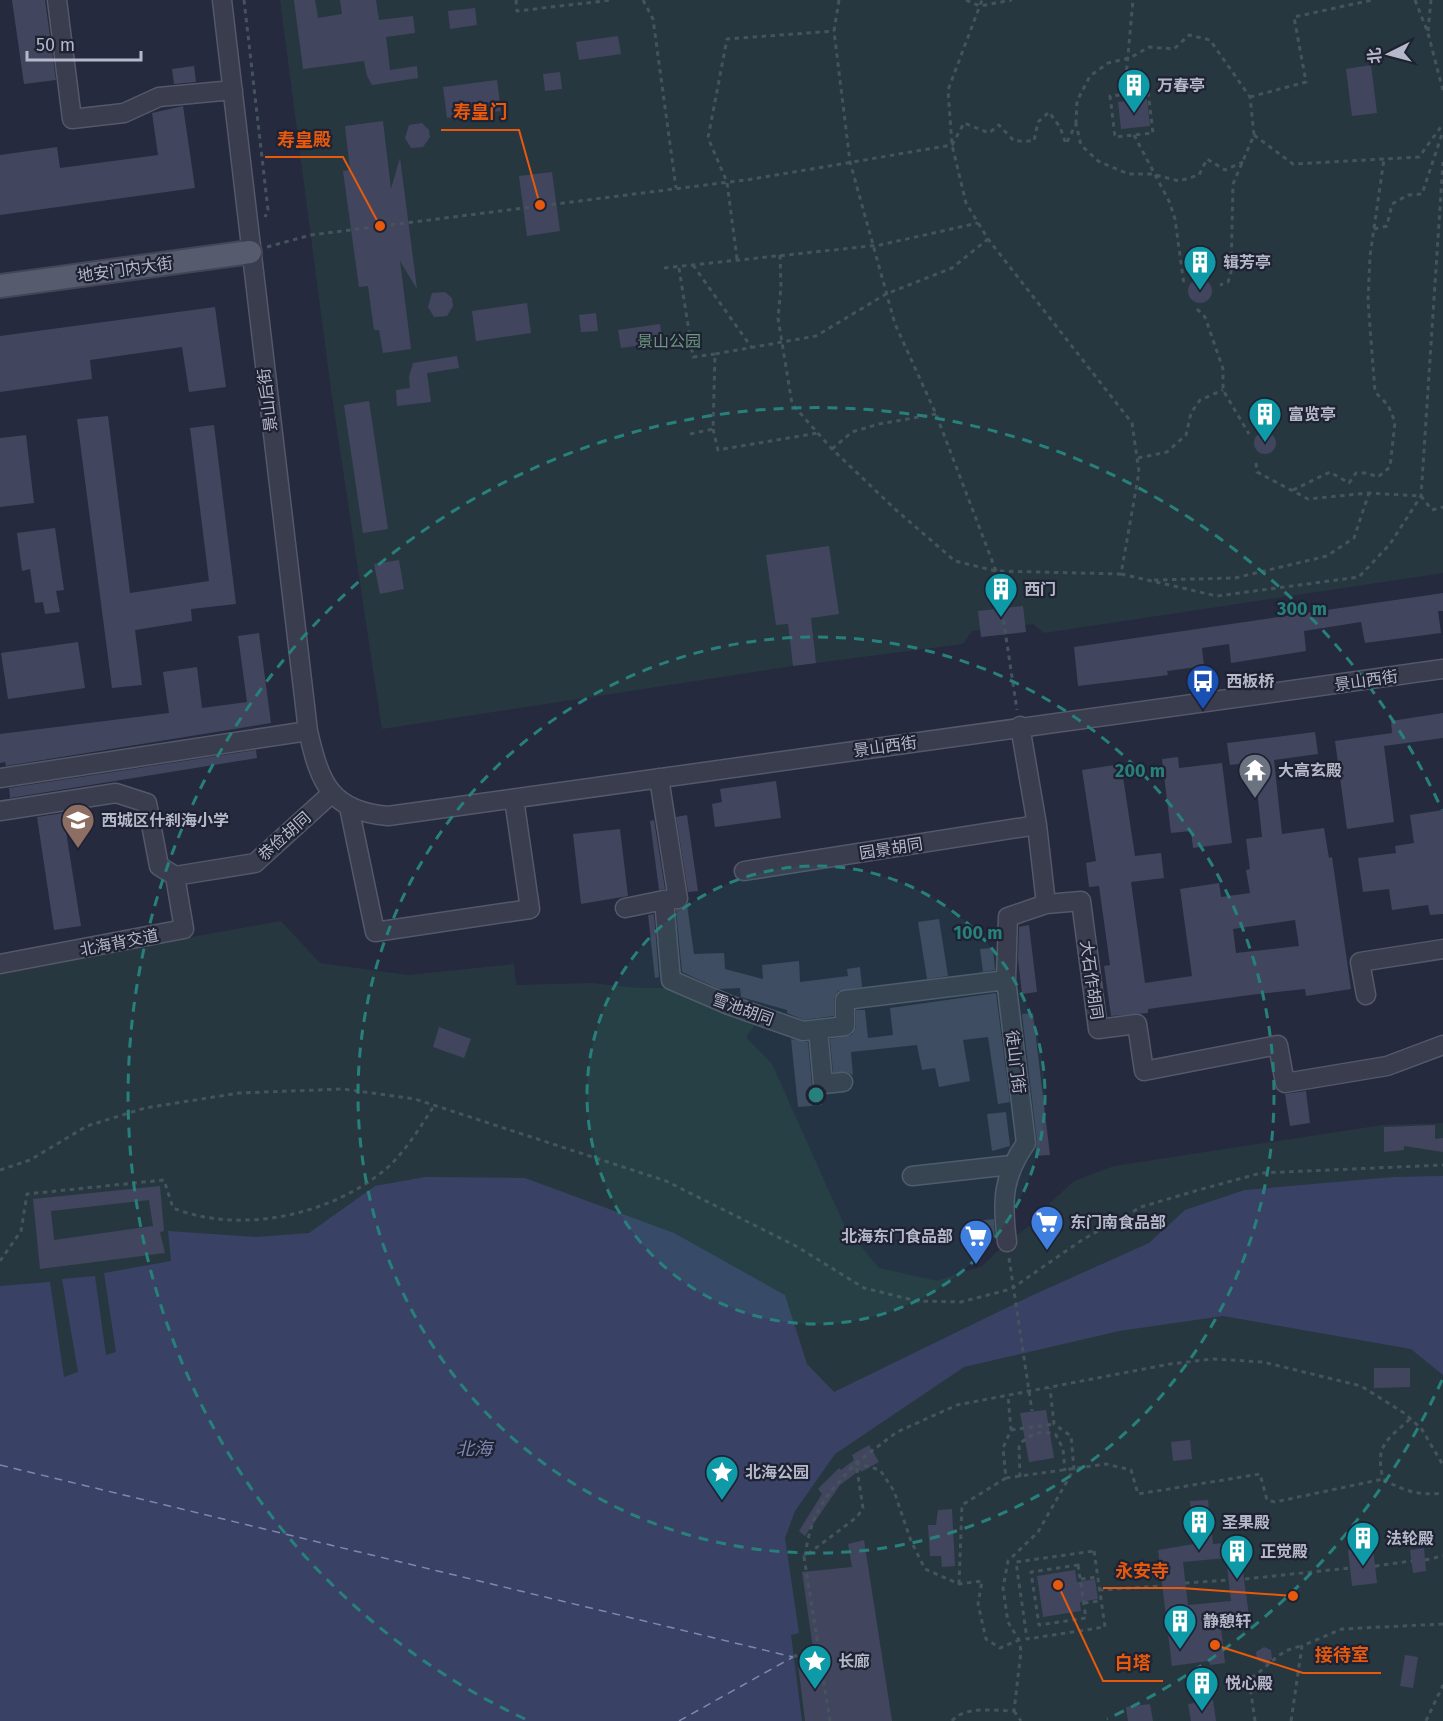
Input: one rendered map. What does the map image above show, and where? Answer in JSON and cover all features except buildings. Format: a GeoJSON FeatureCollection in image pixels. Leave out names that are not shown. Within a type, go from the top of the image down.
{"type":"FeatureCollection","features":[{"type":"Feature","properties":{"kind":"main road","name":"地安门内大街"},"geometry":{"type":"LineString","coordinates":[[0,286],[250,252]]}},
{"type":"Feature","properties":{"kind":"street"},"geometry":{"type":"LineString","coordinates":[[57,0],[72,119],[124,113],[159,97],[233,90]]}},
{"type":"Feature","properties":{"kind":"street","name":"景山后街"},"geometry":{"type":"LineString","coordinates":[[222,0],[308,731],[320,776],[331,794]]}},
{"type":"Feature","properties":{"kind":"street","name":"景山西街"},"geometry":{"type":"LineString","coordinates":[[331,794],[349,807],[369,814],[388,816],[1020,726],[1443,669]]}},
{"type":"Feature","properties":{"kind":"street"},"geometry":{"type":"LineString","coordinates":[[1020,726],[1037,825],[1046,904]]}},
{"type":"Feature","properties":{"kind":"street"},"geometry":{"type":"LineString","coordinates":[[0,778],[308,731]]}},
{"type":"Feature","properties":{"kind":"street"},"geometry":{"type":"LineString","coordinates":[[625,908],[678,899],[659,778]]}},
{"type":"Feature","properties":{"kind":"street"},"geometry":{"type":"LineString","coordinates":[[0,811],[116,793],[147,803],[159,866],[175,876]]}},
{"type":"Feature","properties":{"kind":"street","name":"恭俭胡同"},"geometry":{"type":"LineString","coordinates":[[175,876],[255,863],[331,794]]}},
{"type":"Feature","properties":{"kind":"street"},"geometry":{"type":"LineString","coordinates":[[349,807],[375,932],[530,909],[514,799]]}},
{"type":"Feature","properties":{"kind":"street","name":"园景胡同"},"geometry":{"type":"LineString","coordinates":[[744,871],[1037,825]]}},
{"type":"Feature","properties":{"kind":"street","name":"北海背交道"},"geometry":{"type":"LineString","coordinates":[[0,964],[184,929],[175,876]]}},
{"type":"Feature","properties":{"kind":"street","name":"雪池胡同"},"geometry":{"type":"LineString","coordinates":[[664,900],[671,980],[729,1005],[803,1031],[845,1026],[845,1000],[1006,980]]}},
{"type":"Feature","properties":{"kind":"street","name":"大石作胡同"},"geometry":{"type":"LineString","coordinates":[[1046,904],[1081,901],[1098,1029],[1137,1024],[1144,1071],[1278,1045],[1285,1083],[1387,1066],[1443,1045]]}},
{"type":"Feature","properties":{"kind":"street","name":"徒山门街"},"geometry":{"type":"LineString","coordinates":[[1008,1242],[1003,1205],[1011,1165],[1026,1143],[1006,980],[1008,917],[1046,904]]}},
{"type":"Feature","properties":{"kind":"street"},"geometry":{"type":"LineString","coordinates":[[1366,995],[1360,962],[1443,949]]}},
{"type":"Feature","properties":{"kind":"street"},"geometry":{"type":"LineString","coordinates":[[818,1029],[823,1084],[843,1082]]}},
{"type":"Feature","properties":{"kind":"street"},"geometry":{"type":"LineString","coordinates":[[912,1176],[1011,1165]]}},
{"type":"Feature","properties":{"kind":"path"},"geometry":{"type":"LineString","coordinates":[[244,0],[268,210],[264,221]]}},
{"type":"Feature","properties":{"kind":"path"},"geometry":{"type":"LineString","coordinates":[[516,0],[517,11],[612,0]]}},
{"type":"Feature","properties":{"kind":"path"},"geometry":{"type":"LineString","coordinates":[[643,0],[653,19],[676,188]]}},
{"type":"Feature","properties":{"kind":"path"},"geometry":{"type":"LineString","coordinates":[[839,0],[834,31],[850,162],[895,324],[936,414],[996,571],[1020,726]]}},
{"type":"Feature","properties":{"kind":"path"},"geometry":{"type":"LineString","coordinates":[[966,0],[980,6],[1012,0]]}},
{"type":"Feature","properties":{"kind":"path"},"geometry":{"type":"LineString","coordinates":[[982,0],[948,90],[952,146],[966,203],[988,239],[1132,423],[1139,472],[1121,574]]}},
{"type":"Feature","properties":{"kind":"path"},"geometry":{"type":"LineString","coordinates":[[1128,94],[1131,80],[1126,77],[1130,58],[1133,0]]}},
{"type":"Feature","properties":{"kind":"path"},"geometry":{"type":"LineString","coordinates":[[1250,98],[1306,82],[1294,17],[1372,0]]}},
{"type":"Feature","properties":{"kind":"path"},"geometry":{"type":"LineString","coordinates":[[1415,0],[1428,33],[1443,91]]}},
{"type":"Feature","properties":{"kind":"path"},"geometry":{"type":"LineString","coordinates":[[1428,33],[1431,0]]}},
{"type":"Feature","properties":{"kind":"path"},"geometry":{"type":"LineString","coordinates":[[737,259],[728,182],[708,138],[727,39],[834,31]]}},
{"type":"Feature","properties":{"kind":"path"},"geometry":{"type":"LineString","coordinates":[[1220,285],[1227,282],[1231,272],[1233,184],[1243,162],[1254,135],[1250,98],[1210,40],[1189,35],[1173,49],[1149,47],[1130,58],[1108,63],[1090,76],[1077,100],[1076,124],[1081,145],[1098,161],[1128,174],[1152,174],[1179,181],[1199,175],[1207,159],[1225,170],[1243,162]]}},
{"type":"Feature","properties":{"kind":"path"},"geometry":{"type":"LineString","coordinates":[[1148,92],[1153,132],[1134,135],[1115,137],[1110,96],[1148,92]]}},
{"type":"Feature","properties":{"kind":"path"},"geometry":{"type":"LineString","coordinates":[[952,146],[964,123],[989,133],[999,125],[1014,141],[1034,141],[1038,122],[1049,112],[1060,127],[1066,144],[1076,124]]}},
{"type":"Feature","properties":{"kind":"path"},"geometry":{"type":"LineString","coordinates":[[1254,135],[1293,164],[1419,157],[1443,124]]}},
{"type":"Feature","properties":{"kind":"path"},"geometry":{"type":"LineString","coordinates":[[1374,229],[1387,226],[1392,204],[1408,195],[1422,194],[1443,131]]}},
{"type":"Feature","properties":{"kind":"path"},"geometry":{"type":"LineString","coordinates":[[1134,135],[1152,174],[1169,201],[1184,285]]}},
{"type":"Feature","properties":{"kind":"path"},"geometry":{"type":"LineString","coordinates":[[250,252],[311,235],[728,182],[952,146]]}},
{"type":"Feature","properties":{"kind":"path"},"geometry":{"type":"LineString","coordinates":[[1293,490],[1330,472],[1349,483],[1356,473],[1378,477],[1390,467],[1395,422],[1388,405],[1375,392],[1368,301],[1374,229],[1384,159]]}},
{"type":"Feature","properties":{"kind":"path"},"geometry":{"type":"LineString","coordinates":[[780,255],[782,287],[778,318],[792,404],[832,449],[955,561],[996,571],[1121,574],[1217,596],[1359,577],[1390,544],[1421,496],[1443,162]]}},
{"type":"Feature","properties":{"kind":"path"},"geometry":{"type":"LineString","coordinates":[[664,268],[873,245],[978,223]]}},
{"type":"Feature","properties":{"kind":"path"},"geometry":{"type":"LineString","coordinates":[[679,267],[693,357],[816,336],[886,294],[952,268],[988,239]]}},
{"type":"Feature","properties":{"kind":"path"},"geometry":{"type":"LineString","coordinates":[[693,265],[752,348]]}},
{"type":"Feature","properties":{"kind":"path"},"geometry":{"type":"LineString","coordinates":[[1197,309],[1205,317],[1223,369],[1223,390],[1249,434]]}},
{"type":"Feature","properties":{"kind":"path"},"geometry":{"type":"LineString","coordinates":[[715,354],[713,429],[718,450],[818,433]]}},
{"type":"Feature","properties":{"kind":"path"},"geometry":{"type":"LineString","coordinates":[[1137,459],[1167,452],[1186,435],[1191,412],[1200,400],[1223,390]]}},
{"type":"Feature","properties":{"kind":"path"},"geometry":{"type":"LineString","coordinates":[[832,449],[852,432],[879,424],[936,414]]}},
{"type":"Feature","properties":{"kind":"path"},"geometry":{"type":"LineString","coordinates":[[690,434],[713,429]]}},
{"type":"Feature","properties":{"kind":"path"},"geometry":{"type":"LineString","coordinates":[[1256,463],[1257,472],[1308,499],[1369,493],[1421,496],[1432,510],[1443,507]]}},
{"type":"Feature","properties":{"kind":"path"},"geometry":{"type":"LineString","coordinates":[[1146,580],[1235,578],[1327,556],[1354,538],[1369,493]]}},
{"type":"Feature","properties":{"kind":"path"},"geometry":{"type":"LineString","coordinates":[[0,1170],[30,1160],[87,1126],[144,1108],[239,1093],[343,1089],[415,1100],[666,1181],[796,1246],[864,1288],[917,1301],[961,1302],[1011,1288],[1082,1240],[1141,1207],[1195,1191],[1261,1173],[1443,1165]]}},
{"type":"Feature","properties":{"kind":"path"},"geometry":{"type":"LineString","coordinates":[[0,1261],[21,1231],[27,1194],[164,1180],[173,1208],[215,1221],[304,1212],[343,1199],[388,1167],[412,1139],[434,1106]]}},
{"type":"Feature","properties":{"kind":"path"},"geometry":{"type":"LineString","coordinates":[[1008,1242],[1011,1288],[1032,1412]]}},
{"type":"Feature","properties":{"kind":"path"},"geometry":{"type":"LineString","coordinates":[[830,1721],[804,1557],[808,1530],[820,1503],[856,1463],[897,1432],[947,1410],[1008,1395],[1170,1364],[1213,1359],[1263,1362],[1361,1386],[1421,1428],[1437,1451],[1443,1465]]}},
{"type":"Feature","properties":{"kind":"path"},"geometry":{"type":"LineString","coordinates":[[1050,1387],[1054,1424]]}},
{"type":"Feature","properties":{"kind":"path"},"geometry":{"type":"LineString","coordinates":[[1006,1478],[1003,1448],[1011,1430],[1008,1395]]}},
{"type":"Feature","properties":{"kind":"path"},"geometry":{"type":"LineString","coordinates":[[1410,1419],[1386,1441],[1378,1458],[1383,1479],[1400,1490],[1425,1495],[1443,1493]]}},
{"type":"Feature","properties":{"kind":"path"},"geometry":{"type":"LineString","coordinates":[[1011,1430],[1054,1424],[1071,1436],[1074,1469],[1038,1532],[1008,1561],[1003,1588],[1008,1622],[1019,1640],[1019,1674],[1014,1712],[1021,1721]]}},
{"type":"Feature","properties":{"kind":"path"},"geometry":{"type":"LineString","coordinates":[[1020,1477],[1019,1444],[1031,1434],[1047,1432],[1056,1435],[1063,1449],[1065,1471]]}},
{"type":"Feature","properties":{"kind":"path"},"geometry":{"type":"LineString","coordinates":[[804,1557],[856,1517],[863,1508],[856,1463]]}},
{"type":"Feature","properties":{"kind":"path"},"geometry":{"type":"LineString","coordinates":[[856,1463],[880,1470],[894,1491],[910,1541],[925,1569],[959,1584],[982,1581],[978,1604],[986,1639],[1000,1648],[1019,1640]]}},
{"type":"Feature","properties":{"kind":"path"},"geometry":{"type":"LineString","coordinates":[[959,1584],[962,1505],[1006,1478],[1106,1464],[1131,1470],[1138,1494],[1260,1474],[1267,1500],[1275,1502],[1383,1479]]}},
{"type":"Feature","properties":{"kind":"path"},"geometry":{"type":"LineString","coordinates":[[1094,1551],[1097,1577],[1105,1627],[1027,1639],[1016,1562],[1094,1551]]}},
{"type":"Feature","properties":{"kind":"path"},"geometry":{"type":"LineString","coordinates":[[1425,1560],[1443,1556]]}},
{"type":"Feature","properties":{"kind":"path"},"geometry":{"type":"LineString","coordinates":[[1375,1566],[1412,1561]]}},
{"type":"Feature","properties":{"kind":"path"},"geometry":{"type":"LineString","coordinates":[[1078,1565],[1081,1579],[1086,1618],[1039,1625],[1031,1572],[1078,1565]]}},
{"type":"Feature","properties":{"kind":"path"},"geometry":{"type":"LineString","coordinates":[[1245,1579],[1350,1569]]}},
{"type":"Feature","properties":{"kind":"path"},"geometry":{"type":"LineString","coordinates":[[1081,1579],[1097,1577]]}},
{"type":"Feature","properties":{"kind":"path"},"geometry":{"type":"LineString","coordinates":[[1185,1583],[1229,1580]]}},
{"type":"Feature","properties":{"kind":"path"},"geometry":{"type":"LineString","coordinates":[[1099,1590],[1162,1586]]}},
{"type":"Feature","properties":{"kind":"path"},"geometry":{"type":"LineString","coordinates":[[1084,1603],[1101,1601]]}},
{"type":"Feature","properties":{"kind":"path"},"geometry":{"type":"LineString","coordinates":[[1255,1721],[1249,1679],[1267,1669],[1285,1649],[1302,1646],[1342,1629],[1443,1624]]}},
{"type":"Feature","properties":{"kind":"path"},"geometry":{"type":"LineString","coordinates":[[793,1657],[819,1646]]}},
{"type":"Feature","properties":{"kind":"path"},"geometry":{"type":"LineString","coordinates":[[1291,1721],[1302,1646]]}},
{"type":"Feature","properties":{"kind":"path"},"geometry":{"type":"LineString","coordinates":[[1426,1721],[1443,1685]]}},
{"type":"Feature","properties":{"kind":"path"},"geometry":{"type":"LineString","coordinates":[[952,1721],[956,1716],[978,1710],[1014,1712]]}},
{"type":"Feature","properties":{"kind":"green space","name":"景山公园"},"geometry":{"type":"Polygon","coordinates":[[[280,0],[1443,0],[1443,573],[1044,633],[1033,624],[1025,625],[1026,632],[981,637],[980,630],[972,631],[963,644],[793,666],[382,729],[331,390],[280,0]]]}},
{"type":"Feature","properties":{"kind":"green space","name":"北海公园"},"geometry":{"type":"Polygon","coordinates":[[[281,921],[320,963],[408,975],[514,964],[516,985],[592,983],[638,988],[671,988],[757,1022],[746,1037],[772,1064],[845,1227],[879,1268],[937,1281],[982,1266],[1007,1242],[1044,1215],[1050,1203],[1074,1181],[1114,1166],[1382,1125],[1443,1123],[1443,1721],[0,1721],[0,971],[281,921]]]}},
{"type":"Feature","properties":{"kind":"water","name":"北海"},"geometry":{"type":"Polygon","coordinates":[[[1443,1176],[1443,1375],[1411,1349],[1223,1316],[1119,1331],[964,1367],[835,1454],[795,1511],[785,1538],[799,1633],[791,1635],[802,1721],[0,1721],[0,1286],[50,1282],[64,1377],[78,1372],[62,1279],[95,1276],[106,1355],[116,1352],[104,1273],[171,1261],[168,1231],[257,1237],[309,1233],[375,1186],[425,1177],[525,1178],[674,1233],[785,1295],[807,1364],[834,1392],[1033,1295],[1149,1243],[1185,1210],[1245,1190],[1394,1177],[1443,1176]]]}},
{"type":"Feature","properties":{"kind":"ferry route"},"geometry":{"type":"LineString","coordinates":[[0,1465],[793,1657]]}},
{"type":"Feature","properties":{"kind":"ferry route"},"geometry":{"type":"LineString","coordinates":[[679,1721],[793,1657]]}},
{"type":"Feature","properties":{"kind":"place","name":"万春亭"},"geometry":{"type":"Point","coordinates":[1134,114]}},
{"type":"Feature","properties":{"kind":"place","name":"寿皇门"},"geometry":{"type":"Point","coordinates":[540,205]}},
{"type":"Feature","properties":{"kind":"place","name":"寿皇殿"},"geometry":{"type":"Point","coordinates":[380,226]}},
{"type":"Feature","properties":{"kind":"place","name":"辑芳亭"},"geometry":{"type":"Point","coordinates":[1200,291]}},
{"type":"Feature","properties":{"kind":"place","name":"富览亭"},"geometry":{"type":"Point","coordinates":[1265,443]}},
{"type":"Feature","properties":{"kind":"place","name":"西门"},"geometry":{"type":"Point","coordinates":[1001,618]}},
{"type":"Feature","properties":{"kind":"place","name":"西板桥"},"geometry":{"type":"Point","coordinates":[1203,710]}},
{"type":"Feature","properties":{"kind":"place","name":"大高玄殿"},"geometry":{"type":"Point","coordinates":[1255,799]}},
{"type":"Feature","properties":{"kind":"place","name":"西城区什刹海小学"},"geometry":{"type":"Point","coordinates":[78,849]}},
{"type":"Feature","properties":{"kind":"place","name":"东门南食品部"},"geometry":{"type":"Point","coordinates":[1047,1251]}},
{"type":"Feature","properties":{"kind":"place","name":"北海东门食品部"},"geometry":{"type":"Point","coordinates":[976,1265]}},
{"type":"Feature","properties":{"kind":"place","name":"北海公园"},"geometry":{"type":"Point","coordinates":[722,1501]}},
{"type":"Feature","properties":{"kind":"place","name":"圣果殿"},"geometry":{"type":"Point","coordinates":[1199,1551]}},
{"type":"Feature","properties":{"kind":"place","name":"法轮殿"},"geometry":{"type":"Point","coordinates":[1363,1567]}},
{"type":"Feature","properties":{"kind":"place","name":"正觉殿"},"geometry":{"type":"Point","coordinates":[1237,1580]}},
{"type":"Feature","properties":{"kind":"place","name":"白塔"},"geometry":{"type":"Point","coordinates":[1058,1585]}},
{"type":"Feature","properties":{"kind":"place","name":"永安寺"},"geometry":{"type":"Point","coordinates":[1293,1596]}},
{"type":"Feature","properties":{"kind":"place","name":"接待室"},"geometry":{"type":"Point","coordinates":[1215,1645]}},
{"type":"Feature","properties":{"kind":"place","name":"静憩轩"},"geometry":{"type":"Point","coordinates":[1180,1650]}},
{"type":"Feature","properties":{"kind":"place","name":"长廊"},"geometry":{"type":"Point","coordinates":[815,1690]}},
{"type":"Feature","properties":{"kind":"place","name":"悦心殿"},"geometry":{"type":"Point","coordinates":[1202,1712]}}]}
